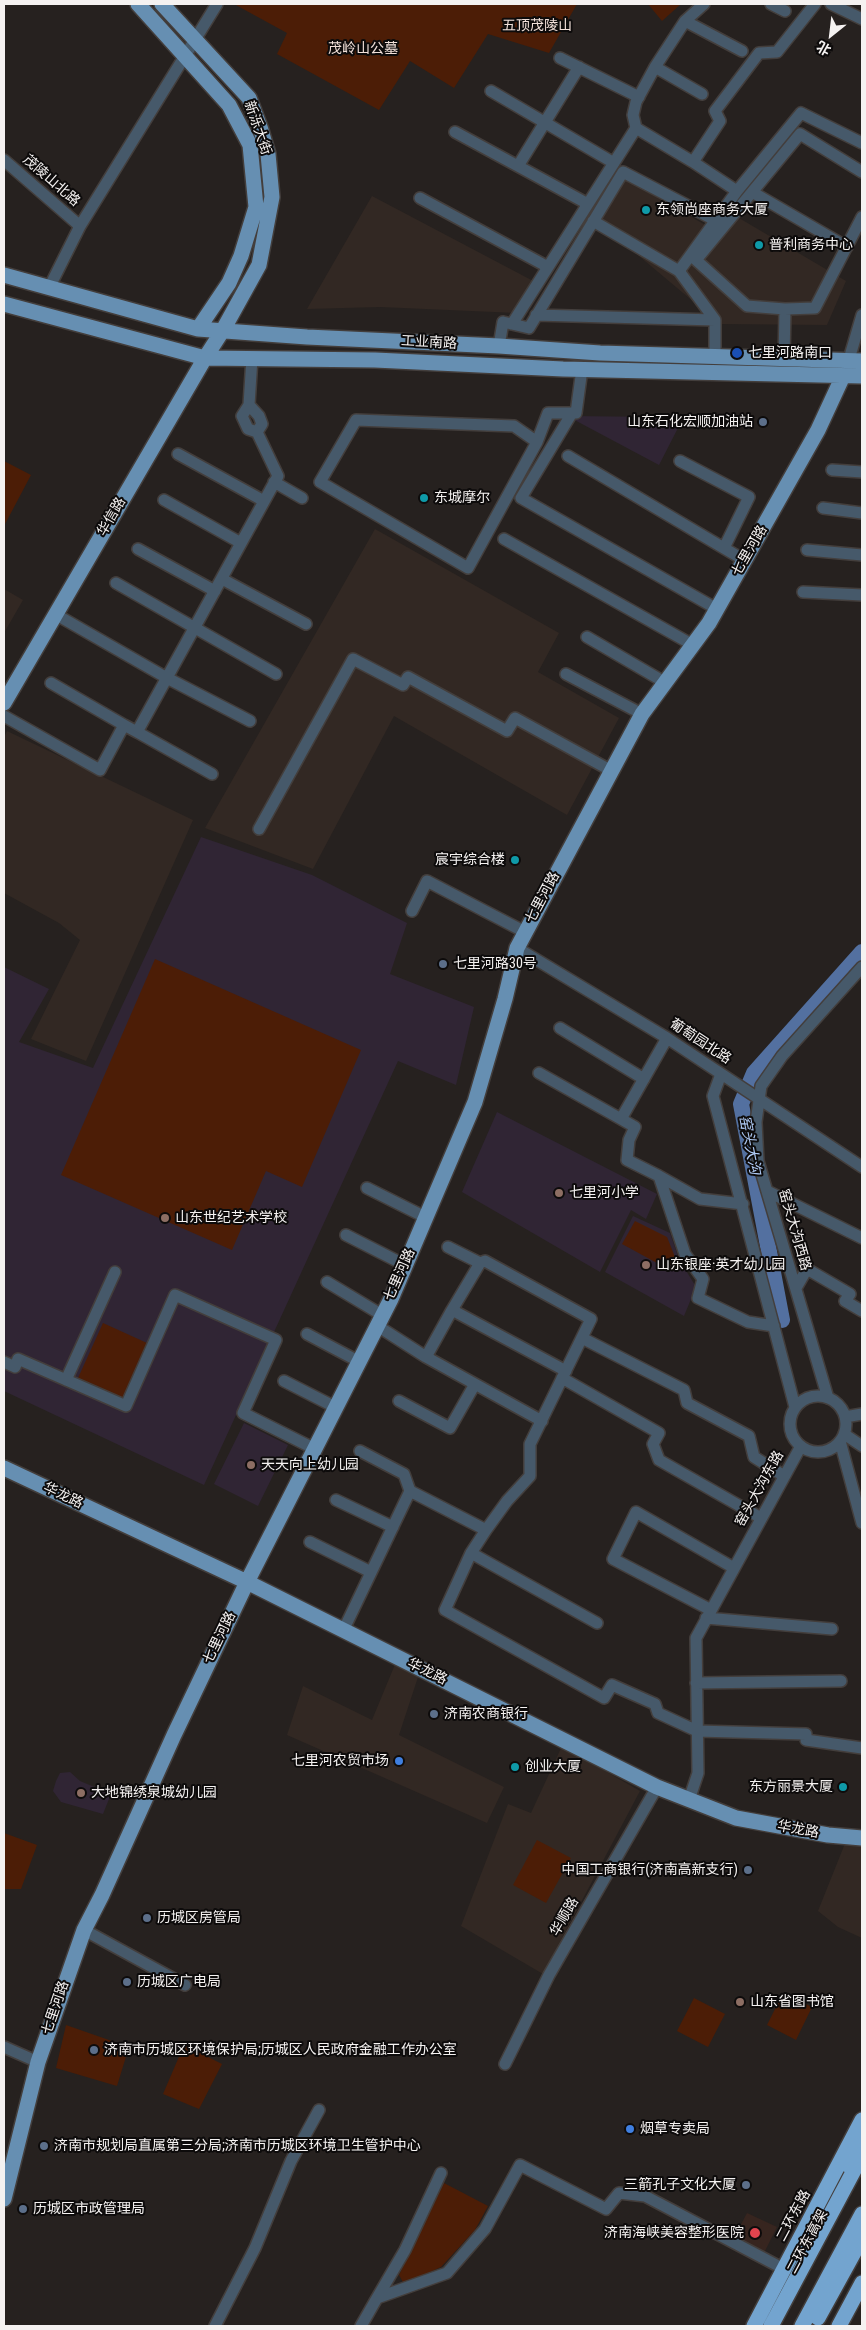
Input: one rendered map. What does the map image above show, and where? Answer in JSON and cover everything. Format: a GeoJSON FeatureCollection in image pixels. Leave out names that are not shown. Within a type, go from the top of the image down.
{"type":"FeatureCollection","features":[{"type":"Feature","properties":{"kind":"highway","name":"二环东路"},"geometry":{"type":"LineString","coordinates":[[754,2326],[862,2120]]}},
{"type":"Feature","properties":{"kind":"highway"},"geometry":{"type":"LineString","coordinates":[[762,2326],[862,2143]]}},
{"type":"Feature","properties":{"kind":"highway"},"geometry":{"type":"LineString","coordinates":[[771,2326],[862,2155]]}},
{"type":"Feature","properties":{"kind":"highway","name":"二环东高架"},"geometry":{"type":"LineString","coordinates":[[782,2326],[862,2173]]}},
{"type":"Feature","properties":{"kind":"highway"},"geometry":{"type":"LineString","coordinates":[[802,2326],[862,2214]]}},
{"type":"Feature","properties":{"kind":"highway"},"geometry":{"type":"LineString","coordinates":[[814,2326],[862,2238]]}},
{"type":"Feature","properties":{"kind":"highway"},"geometry":{"type":"LineString","coordinates":[[824,2326],[862,2254]]}},
{"type":"Feature","properties":{"kind":"highway"},"geometry":{"type":"LineString","coordinates":[[840,2326],[862,2283]]}},
{"type":"Feature","properties":{"kind":"main road","name":"新泺大街"},"geometry":{"type":"LineString","coordinates":[[138,4],[229,106],[250,145],[256,208],[241,256],[229,283],[198,329]]}},
{"type":"Feature","properties":{"kind":"main road","name":"新泺大街"},"geometry":{"type":"LineString","coordinates":[[162,4],[249,98],[268,154],[272,197],[259,265],[223,330],[204,358]]}},
{"type":"Feature","properties":{"kind":"main road","name":"工业南路"},"geometry":{"type":"LineString","coordinates":[[4,275],[198,329],[307,337],[784,360],[851,366],[862,376]]}},
{"type":"Feature","properties":{"kind":"main road","name":"工业南路"},"geometry":{"type":"LineString","coordinates":[[4,304],[204,358],[375,360],[582,370],[851,366]]}},
{"type":"Feature","properties":{"kind":"main road"},"geometry":{"type":"LineString","coordinates":[[198,329],[204,358]]}},
{"type":"Feature","properties":{"kind":"main road","name":"华信路"},"geometry":{"type":"LineString","coordinates":[[4,703],[204,358]]}},
{"type":"Feature","properties":{"kind":"main road","name":"七里河路"},"geometry":{"type":"LineString","coordinates":[[4,2199],[38,2062],[84,1930],[247,1582],[315,1449],[405,1265],[475,1102],[505,999],[517,948],[610,770],[625,749],[642,714],[693,645],[717,608],[814,439],[851,366]]}},
{"type":"Feature","properties":{"kind":"main road","name":"华龙路"},"geometry":{"type":"LineString","coordinates":[[4,1468],[247,1582],[657,1787],[736,1818],[828,1835],[862,1838]]}},
{"type":"Feature","properties":{"kind":"street"},"geometry":{"type":"LineString","coordinates":[[49,288],[80,226],[217,4]]}},
{"type":"Feature","properties":{"kind":"street"},"geometry":{"type":"LineString","coordinates":[[512,324],[636,128],[633,115],[639,97],[655,67],[685,21],[704,4]]}},
{"type":"Feature","properties":{"kind":"street"},"geometry":{"type":"LineString","coordinates":[[771,4],[785,10]]}},
{"type":"Feature","properties":{"kind":"street"},"geometry":{"type":"LineString","coordinates":[[693,162],[720,121],[715,111],[759,52],[777,52],[815,4]]}},
{"type":"Feature","properties":{"kind":"street"},"geometry":{"type":"LineString","coordinates":[[830,4],[862,19]]}},
{"type":"Feature","properties":{"kind":"street"},"geometry":{"type":"LineString","coordinates":[[685,21],[742,52]]}},
{"type":"Feature","properties":{"kind":"street"},"geometry":{"type":"LineString","coordinates":[[560,58],[639,97]]}},
{"type":"Feature","properties":{"kind":"street"},"geometry":{"type":"LineString","coordinates":[[518,166],[579,67]]}},
{"type":"Feature","properties":{"kind":"street"},"geometry":{"type":"LineString","coordinates":[[655,67],[702,94]]}},
{"type":"Feature","properties":{"kind":"street"},"geometry":{"type":"LineString","coordinates":[[491,91],[614,163]]}},
{"type":"Feature","properties":{"kind":"street"},"geometry":{"type":"LineString","coordinates":[[679,270],[736,191],[801,113],[862,143]]}},
{"type":"Feature","properties":{"kind":"street"},"geometry":{"type":"LineString","coordinates":[[636,128],[693,162],[736,191]]}},
{"type":"Feature","properties":{"kind":"street"},"geometry":{"type":"LineString","coordinates":[[455,132],[588,204]]}},
{"type":"Feature","properties":{"kind":"street"},"geometry":{"type":"LineString","coordinates":[[862,172],[800,134],[696,260],[747,306],[786,309],[815,308],[862,217]]}},
{"type":"Feature","properties":{"kind":"street","name":"茂陵山北路"},"geometry":{"type":"LineString","coordinates":[[4,160],[80,226]]}},
{"type":"Feature","properties":{"kind":"street"},"geometry":{"type":"LineString","coordinates":[[499,346],[503,322],[529,328],[623,172],[715,220]]}},
{"type":"Feature","properties":{"kind":"street"},"geometry":{"type":"LineString","coordinates":[[752,192],[846,247]]}},
{"type":"Feature","properties":{"kind":"street"},"geometry":{"type":"LineString","coordinates":[[420,198],[548,267]]}},
{"type":"Feature","properties":{"kind":"street"},"geometry":{"type":"LineString","coordinates":[[593,221],[679,270],[715,320],[716,358]]}},
{"type":"Feature","properties":{"kind":"street"},"geometry":{"type":"LineString","coordinates":[[784,360],[786,309]]}},
{"type":"Feature","properties":{"kind":"street"},"geometry":{"type":"LineString","coordinates":[[536,315],[715,320]]}},
{"type":"Feature","properties":{"kind":"street"},"geometry":{"type":"LineString","coordinates":[[851,366],[862,315]]}},
{"type":"Feature","properties":{"kind":"street"},"geometry":{"type":"LineString","coordinates":[[138,732],[278,476],[257,432],[262,424],[249,405],[252,358]]}},
{"type":"Feature","properties":{"kind":"street"},"geometry":{"type":"LineString","coordinates":[[537,442],[514,426],[356,420],[320,482],[468,568],[537,442],[548,413],[576,413],[582,370]]}},
{"type":"Feature","properties":{"kind":"street"},"geometry":{"type":"LineString","coordinates":[[572,413],[521,498],[717,608]]}},
{"type":"Feature","properties":{"kind":"street"},"geometry":{"type":"LineString","coordinates":[[178,454],[264,501]]}},
{"type":"Feature","properties":{"kind":"street"},"geometry":{"type":"LineString","coordinates":[[568,456],[744,560]]}},
{"type":"Feature","properties":{"kind":"street"},"geometry":{"type":"LineString","coordinates":[[680,461],[749,497],[724,548]]}},
{"type":"Feature","properties":{"kind":"street"},"geometry":{"type":"LineString","coordinates":[[832,470],[862,472]]}},
{"type":"Feature","properties":{"kind":"street"},"geometry":{"type":"LineString","coordinates":[[274,482],[302,498]]}},
{"type":"Feature","properties":{"kind":"street"},"geometry":{"type":"LineString","coordinates":[[164,500],[242,543]]}},
{"type":"Feature","properties":{"kind":"street"},"geometry":{"type":"LineString","coordinates":[[823,508],[862,513]]}},
{"type":"Feature","properties":{"kind":"street"},"geometry":{"type":"LineString","coordinates":[[504,539],[693,645]]}},
{"type":"Feature","properties":{"kind":"street"},"geometry":{"type":"LineString","coordinates":[[138,549],[215,591]]}},
{"type":"Feature","properties":{"kind":"street"},"geometry":{"type":"LineString","coordinates":[[807,550],[862,556]]}},
{"type":"Feature","properties":{"kind":"street"},"geometry":{"type":"LineString","coordinates":[[222,579],[306,624]]}},
{"type":"Feature","properties":{"kind":"street"},"geometry":{"type":"LineString","coordinates":[[116,583],[276,674]]}},
{"type":"Feature","properties":{"kind":"street"},"geometry":{"type":"LineString","coordinates":[[803,592],[862,596]]}},
{"type":"Feature","properties":{"kind":"street"},"geometry":{"type":"LineString","coordinates":[[55,614],[167,678],[250,721]]}},
{"type":"Feature","properties":{"kind":"street"},"geometry":{"type":"LineString","coordinates":[[587,637],[666,683]]}},
{"type":"Feature","properties":{"kind":"street"},"geometry":{"type":"LineString","coordinates":[[259,829],[353,659],[403,685],[408,676],[507,731],[514,718],[610,770]]}},
{"type":"Feature","properties":{"kind":"street"},"geometry":{"type":"LineString","coordinates":[[566,674],[642,714]]}},
{"type":"Feature","properties":{"kind":"street"},"geometry":{"type":"LineString","coordinates":[[51,683],[212,774]]}},
{"type":"Feature","properties":{"kind":"street"},"geometry":{"type":"LineString","coordinates":[[4,716],[100,770],[124,725]]}},
{"type":"Feature","properties":{"kind":"street"},"geometry":{"type":"LineString","coordinates":[[412,911],[427,881],[525,932]]}},
{"type":"Feature","properties":{"kind":"street","name":"葡萄园北路"},"geometry":{"type":"LineString","coordinates":[[517,948],[667,1038],[862,1167]]}},
{"type":"Feature","properties":{"kind":"street","name":"窑头大沟西路"},"geometry":{"type":"LineString","coordinates":[[845,1417],[836,1402],[828,1398],[758,1160],[756,1122],[761,1086],[782,1056],[862,968]]}},
{"type":"Feature","properties":{"kind":"street"},"geometry":{"type":"LineString","coordinates":[[560,1028],[644,1078]]}},
{"type":"Feature","properties":{"kind":"street"},"geometry":{"type":"LineString","coordinates":[[621,1119],[667,1038]]}},
{"type":"Feature","properties":{"kind":"street"},"geometry":{"type":"LineString","coordinates":[[539,1073],[635,1127],[629,1140],[627,1160],[700,1199],[743,1204]]}},
{"type":"Feature","properties":{"kind":"street","name":"窑头大沟东路"},"geometry":{"type":"LineString","coordinates":[[689,1800],[698,1773],[696,1638],[801,1446],[791,1432],[791,1415],[795,1407],[713,1096],[721,1074]]}},
{"type":"Feature","properties":{"kind":"street"},"geometry":{"type":"LineString","coordinates":[[659,1176],[685,1254],[703,1279],[698,1298],[748,1322],[774,1326]]}},
{"type":"Feature","properties":{"kind":"street"},"geometry":{"type":"LineString","coordinates":[[367,1188],[425,1217]]}},
{"type":"Feature","properties":{"kind":"street"},"geometry":{"type":"LineString","coordinates":[[767,1191],[862,1238]]}},
{"type":"Feature","properties":{"kind":"street"},"geometry":{"type":"LineString","coordinates":[[346,1235],[405,1265]]}},
{"type":"Feature","properties":{"kind":"street"},"geometry":{"type":"LineString","coordinates":[[448,1247],[480,1263],[484,1261],[591,1319],[530,1444],[530,1476],[507,1500],[471,1553],[445,1610],[604,1698],[612,1685],[655,1704],[658,1713],[697,1731],[806,1734],[806,1740],[862,1748]]}},
{"type":"Feature","properties":{"kind":"street"},"geometry":{"type":"LineString","coordinates":[[426,1357],[480,1263]]}},
{"type":"Feature","properties":{"kind":"street"},"geometry":{"type":"LineString","coordinates":[[796,1288],[807,1269],[850,1294],[845,1301],[862,1312]]}},
{"type":"Feature","properties":{"kind":"street"},"geometry":{"type":"LineString","coordinates":[[66,1380],[115,1272]]}},
{"type":"Feature","properties":{"kind":"street"},"geometry":{"type":"LineString","coordinates":[[327,1282],[426,1357],[542,1421]]}},
{"type":"Feature","properties":{"kind":"street"},"geometry":{"type":"LineString","coordinates":[[4,1362],[15,1367],[18,1359],[126,1406],[175,1295],[276,1340],[243,1413],[315,1449]]}},
{"type":"Feature","properties":{"kind":"street"},"geometry":{"type":"LineString","coordinates":[[452,1310],[659,1433],[653,1444],[659,1460],[761,1518]]}},
{"type":"Feature","properties":{"kind":"street"},"geometry":{"type":"LineString","coordinates":[[307,1334],[358,1361]]}},
{"type":"Feature","properties":{"kind":"street"},"geometry":{"type":"LineString","coordinates":[[582,1338],[684,1390],[687,1403],[748,1436],[754,1458],[784,1476]]}},
{"type":"Feature","properties":{"kind":"street"},"geometry":{"type":"LineString","coordinates":[[284,1381],[335,1407]]}},
{"type":"Feature","properties":{"kind":"street"},"geometry":{"type":"LineString","coordinates":[[399,1401],[450,1428],[475,1384]]}},
{"type":"Feature","properties":{"kind":"street"},"geometry":{"type":"LineString","coordinates":[[795,1407],[810,1397],[828,1398]]}},
{"type":"Feature","properties":{"kind":"street"},"geometry":{"type":"LineString","coordinates":[[862,1414],[845,1417],[842,1438],[859,1497],[862,1523]]}},
{"type":"Feature","properties":{"kind":"street"},"geometry":{"type":"LineString","coordinates":[[801,1446],[817,1452],[834,1447],[842,1438]]}},
{"type":"Feature","properties":{"kind":"street"},"geometry":{"type":"LineString","coordinates":[[842,1438],[862,1446]]}},
{"type":"Feature","properties":{"kind":"street"},"geometry":{"type":"LineString","coordinates":[[360,1451],[404,1474],[410,1491],[486,1530]]}},
{"type":"Feature","properties":{"kind":"street"},"geometry":{"type":"LineString","coordinates":[[343,1631],[410,1491]]}},
{"type":"Feature","properties":{"kind":"street"},"geometry":{"type":"LineString","coordinates":[[336,1500],[393,1527]]}},
{"type":"Feature","properties":{"kind":"street"},"geometry":{"type":"LineString","coordinates":[[734,1568],[636,1512],[613,1559],[709,1614],[832,1628]]}},
{"type":"Feature","properties":{"kind":"street"},"geometry":{"type":"LineString","coordinates":[[310,1542],[371,1572]]}},
{"type":"Feature","properties":{"kind":"street"},"geometry":{"type":"LineString","coordinates":[[471,1553],[597,1623]]}},
{"type":"Feature","properties":{"kind":"street"},"geometry":{"type":"LineString","coordinates":[[696,1683],[841,1681]]}},
{"type":"Feature","properties":{"kind":"street","name":"华顺路"},"geometry":{"type":"LineString","coordinates":[[504,2064],[548,1975],[657,1787]]}},
{"type":"Feature","properties":{"kind":"street"},"geometry":{"type":"LineString","coordinates":[[84,1930],[184,1985]]}},
{"type":"Feature","properties":{"kind":"street"},"geometry":{"type":"LineString","coordinates":[[4,2047],[38,2062]]}},
{"type":"Feature","properties":{"kind":"street"},"geometry":{"type":"LineString","coordinates":[[214,2326],[255,2248],[291,2161],[319,2110]]}},
{"type":"Feature","properties":{"kind":"street"},"geometry":{"type":"LineString","coordinates":[[377,2298],[447,2272],[485,2229],[520,2165],[606,2209],[619,2193],[645,2196],[784,2269]]}},
{"type":"Feature","properties":{"kind":"street"},"geometry":{"type":"LineString","coordinates":[[361,2326],[405,2250],[441,2173]]}},
{"type":"Feature","properties":{"kind":"shaded area"},"geometry":{"type":"Polygon","coordinates":[[[619,175],[707,226],[722,208],[846,281],[827,325],[720,324],[595,219],[619,175]]]}},
{"type":"Feature","properties":{"kind":"shaded area"},"geometry":{"type":"Polygon","coordinates":[[[372,196],[537,283],[517,313],[380,307],[307,309],[372,196]]]}},
{"type":"Feature","properties":{"kind":"shaded area"},"geometry":{"type":"Polygon","coordinates":[[[567,416],[662,417],[678,428],[659,465],[567,416]]]}},
{"type":"Feature","properties":{"kind":"shaded area"},"geometry":{"type":"Polygon","coordinates":[[[375,529],[559,633],[538,672],[619,718],[567,815],[394,716],[313,869],[205,828],[375,529]]]}},
{"type":"Feature","properties":{"kind":"shaded area"},"geometry":{"type":"Polygon","coordinates":[[[4,589],[23,600],[4,633],[4,589]]]}},
{"type":"Feature","properties":{"kind":"shaded area"},"geometry":{"type":"Polygon","coordinates":[[[7,731],[193,820],[86,1061],[31,1039],[80,940],[59,923],[4,893],[4,737],[7,731]]]}},
{"type":"Feature","properties":{"kind":"shaded area","name":"山东世纪艺术学校"},"geometry":{"type":"Polygon","coordinates":[[[201,837],[312,875],[407,923],[390,974],[474,1007],[456,1085],[398,1061],[204,1485],[4,1391],[4,967],[49,989],[19,1042],[93,1068],[201,837]]]}},
{"type":"Feature","properties":{"kind":"shaded area","name":"七里河小学"},"geometry":{"type":"Polygon","coordinates":[[[497,1112],[657,1194],[646,1219],[631,1210],[600,1272],[462,1192],[497,1112]]]}},
{"type":"Feature","properties":{"kind":"shaded area","name":"山东银座·英才幼儿园"},"geometry":{"type":"Polygon","coordinates":[[[633,1216],[670,1233],[679,1259],[696,1287],[684,1316],[605,1272],[633,1216]]]}},
{"type":"Feature","properties":{"kind":"shaded area","name":"天天向上幼儿园"},"geometry":{"type":"Polygon","coordinates":[[[244,1423],[288,1445],[258,1506],[214,1484],[244,1423]]]}},
{"type":"Feature","properties":{"kind":"shaded area","name":"七里河农贸市场"},"geometry":{"type":"Polygon","coordinates":[[[396,1662],[419,1674],[399,1735],[504,1787],[487,1823],[287,1735],[303,1686],[372,1720],[396,1662]]]}},
{"type":"Feature","properties":{"kind":"shaded area"},"geometry":{"type":"Polygon","coordinates":[[[562,1746],[640,1791],[543,1974],[461,1926],[508,1804],[531,1813],[562,1746]]]}},
{"type":"Feature","properties":{"kind":"shaded area","name":"大地锦绣泉城幼儿园"},"geometry":{"type":"Polygon","coordinates":[[[70,1772],[80,1781],[111,1794],[103,1814],[61,1802],[53,1791],[56,1781],[60,1773],[70,1772]]]}},
{"type":"Feature","properties":{"kind":"shaded area"},"geometry":{"type":"Polygon","coordinates":[[[846,1841],[862,1842],[862,1938],[838,1927],[818,1911],[846,1841]]]}},
{"type":"Feature","properties":{"kind":"shaded area","name":"济南海峡美容整形医院"},"geometry":{"type":"Polygon","coordinates":[[[747,2213],[777,2227],[764,2253],[734,2238],[747,2213]]]}},
{"type":"Feature","properties":{"kind":"green space","name":"茂岭山公墓"},"geometry":{"type":"Polygon","coordinates":[[[234,4],[577,4],[549,53],[488,34],[454,88],[410,61],[379,110],[277,54],[287,33],[234,4]]]}},
{"type":"Feature","properties":{"kind":"green space"},"geometry":{"type":"Polygon","coordinates":[[[648,4],[681,4],[662,21],[648,4]]]}},
{"type":"Feature","properties":{"kind":"green space"},"geometry":{"type":"Polygon","coordinates":[[[4,461],[31,475],[4,526],[4,461]]]}},
{"type":"Feature","properties":{"kind":"green space"},"geometry":{"type":"Polygon","coordinates":[[[155,959],[361,1050],[302,1187],[266,1171],[232,1250],[61,1175],[155,959]]]}},
{"type":"Feature","properties":{"kind":"green space"},"geometry":{"type":"Polygon","coordinates":[[[635,1221],[667,1237],[675,1257],[668,1269],[622,1244],[635,1221]]]}},
{"type":"Feature","properties":{"kind":"green space"},"geometry":{"type":"Polygon","coordinates":[[[103,1323],[147,1343],[123,1398],[78,1378],[103,1323]]]}},
{"type":"Feature","properties":{"kind":"green space"},"geometry":{"type":"Polygon","coordinates":[[[4,1833],[37,1845],[21,1889],[4,1889],[4,1833]]]}},
{"type":"Feature","properties":{"kind":"green space"},"geometry":{"type":"Polygon","coordinates":[[[537,1840],[571,1858],[546,1903],[513,1885],[537,1840]]]}},
{"type":"Feature","properties":{"kind":"green space"},"geometry":{"type":"Polygon","coordinates":[[[783,1993],[812,2007],[796,2040],[767,2025],[783,1993]]]}},
{"type":"Feature","properties":{"kind":"green space"},"geometry":{"type":"Polygon","coordinates":[[[694,1998],[725,2014],[708,2047],[677,2031],[694,1998]]]}},
{"type":"Feature","properties":{"kind":"green space"},"geometry":{"type":"Polygon","coordinates":[[[66,2025],[129,2047],[117,2086],[56,2068],[66,2025]]]}},
{"type":"Feature","properties":{"kind":"green space"},"geometry":{"type":"Polygon","coordinates":[[[184,2045],[222,2064],[199,2109],[163,2094],[184,2045]]]}},
{"type":"Feature","properties":{"kind":"green space"},"geometry":{"type":"Polygon","coordinates":[[[444,2183],[488,2206],[475,2230],[441,2267],[404,2284],[399,2275],[444,2183]]]}},
{"type":"Feature","properties":{"kind":"waterway","name":"窑头大沟"},"geometry":{"type":"LineString","coordinates":[[782,1320],[741,1104],[754,1073],[862,952]]}},
{"type":"Feature","properties":{"kind":"place","name":"东领尚座商务大厦"},"geometry":{"type":"Point","coordinates":[646,210]}},
{"type":"Feature","properties":{"kind":"place","name":"普利商务中心"},"geometry":{"type":"Point","coordinates":[759,245]}},
{"type":"Feature","properties":{"kind":"place","name":"七里河路南口"},"geometry":{"type":"Point","coordinates":[737,353]}},
{"type":"Feature","properties":{"kind":"place","name":"山东石化宏顺加油站"},"geometry":{"type":"Point","coordinates":[763,422]}},
{"type":"Feature","properties":{"kind":"place","name":"东城摩尔"},"geometry":{"type":"Point","coordinates":[424,498]}},
{"type":"Feature","properties":{"kind":"place","name":"宸宇综合楼"},"geometry":{"type":"Point","coordinates":[515,860]}},
{"type":"Feature","properties":{"kind":"place","name":"七里河路30号"},"geometry":{"type":"Point","coordinates":[443,964]}},
{"type":"Feature","properties":{"kind":"place","name":"七里河小学"},"geometry":{"type":"Point","coordinates":[559,1193]}},
{"type":"Feature","properties":{"kind":"place","name":"山东世纪艺术学校"},"geometry":{"type":"Point","coordinates":[165,1218]}},
{"type":"Feature","properties":{"kind":"place","name":"山东银座·英才幼儿园"},"geometry":{"type":"Point","coordinates":[646,1265]}},
{"type":"Feature","properties":{"kind":"place","name":"天天向上幼儿园"},"geometry":{"type":"Point","coordinates":[251,1465]}},
{"type":"Feature","properties":{"kind":"place","name":"济南农商银行"},"geometry":{"type":"Point","coordinates":[434,1714]}},
{"type":"Feature","properties":{"kind":"place","name":"七里河农贸市场"},"geometry":{"type":"Point","coordinates":[399,1761]}},
{"type":"Feature","properties":{"kind":"place","name":"创业大厦"},"geometry":{"type":"Point","coordinates":[515,1767]}},
{"type":"Feature","properties":{"kind":"place","name":"东方丽景大厦"},"geometry":{"type":"Point","coordinates":[843,1787]}},
{"type":"Feature","properties":{"kind":"place","name":"大地锦绣泉城幼儿园"},"geometry":{"type":"Point","coordinates":[81,1793]}},
{"type":"Feature","properties":{"kind":"place","name":"中国工商银行(济南高新支行)"},"geometry":{"type":"Point","coordinates":[748,1870]}},
{"type":"Feature","properties":{"kind":"place","name":"历城区房管局"},"geometry":{"type":"Point","coordinates":[147,1918]}},
{"type":"Feature","properties":{"kind":"place","name":"历城区广电局"},"geometry":{"type":"Point","coordinates":[127,1982]}},
{"type":"Feature","properties":{"kind":"place","name":"山东省图书馆"},"geometry":{"type":"Point","coordinates":[740,2002]}},
{"type":"Feature","properties":{"kind":"place","name":"济南市历城区环境保护局;历城区人民政府金融工作办公室"},"geometry":{"type":"Point","coordinates":[94,2050]}},
{"type":"Feature","properties":{"kind":"place","name":"烟草专卖局"},"geometry":{"type":"Point","coordinates":[630,2129]}},
{"type":"Feature","properties":{"kind":"place","name":"济南市规划局直属第三分局;济南市历城区环境卫生管护中心"},"geometry":{"type":"Point","coordinates":[44,2146]}},
{"type":"Feature","properties":{"kind":"place","name":"三箭孔子文化大厦"},"geometry":{"type":"Point","coordinates":[746,2185]}},
{"type":"Feature","properties":{"kind":"place","name":"历城区市政管理局"},"geometry":{"type":"Point","coordinates":[23,2209]}},
{"type":"Feature","properties":{"kind":"place","name":"济南海峡美容整形医院"},"geometry":{"type":"Point","coordinates":[755,2233]}},
{"type":"Feature","properties":{"kind":"park label","name":"五顶茂陵山"},"geometry":{"type":"Point","coordinates":[537,26]}}]}
